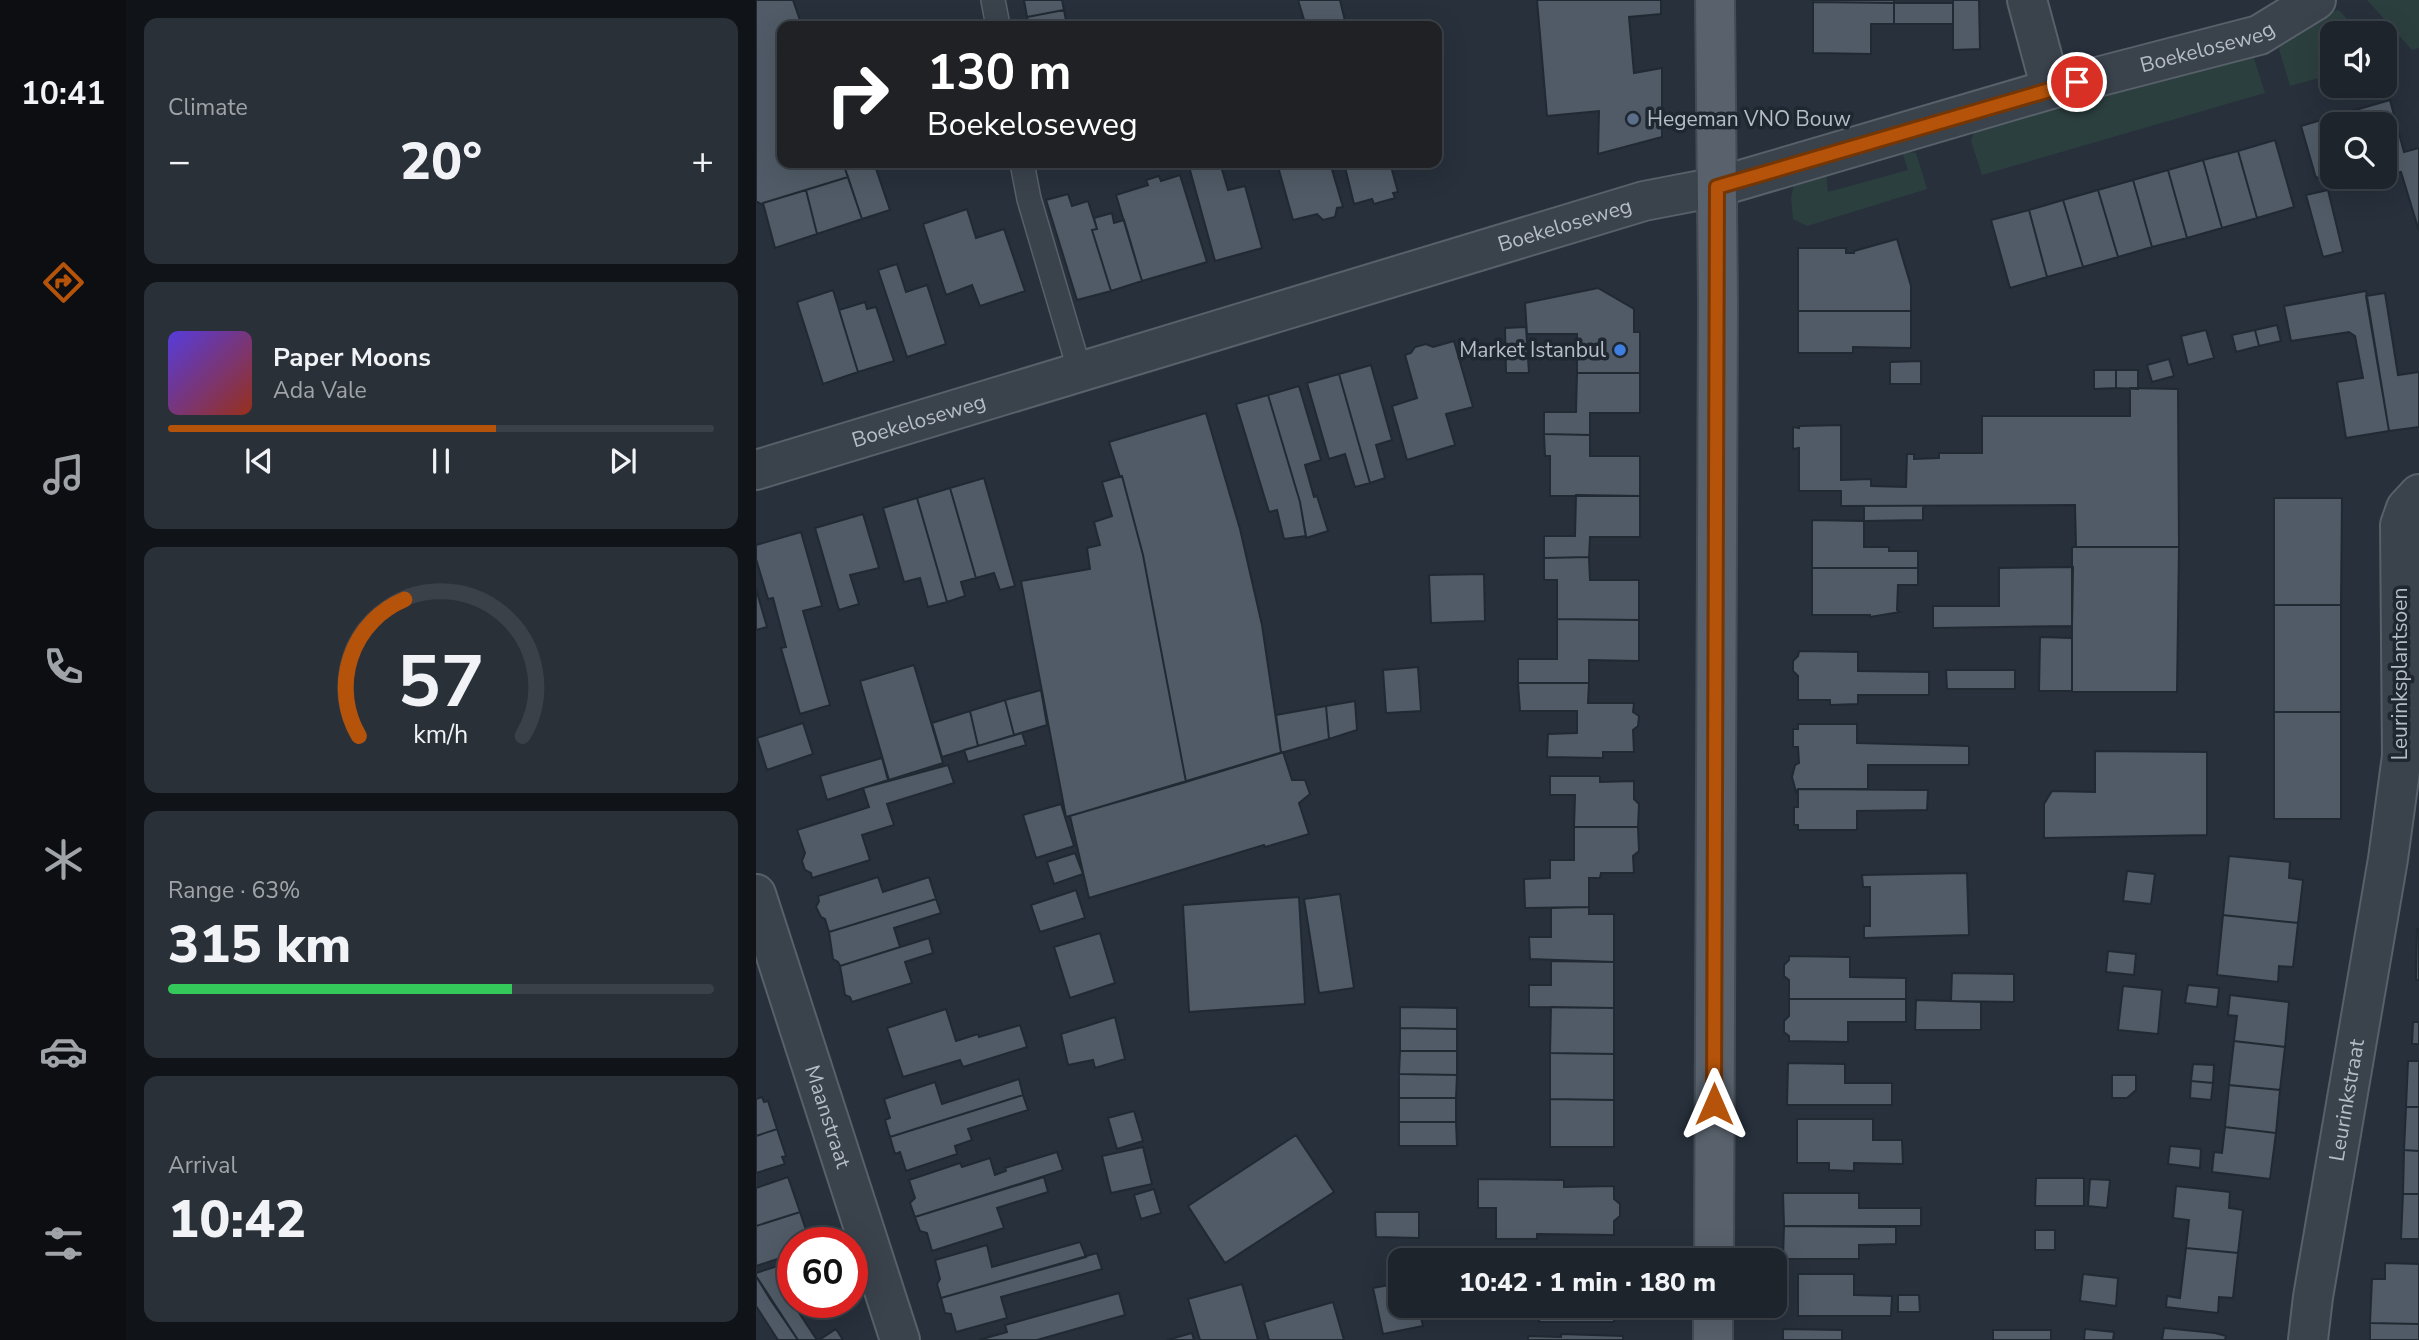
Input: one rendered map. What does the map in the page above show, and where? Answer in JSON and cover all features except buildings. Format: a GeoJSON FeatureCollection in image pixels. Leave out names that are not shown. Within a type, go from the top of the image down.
{"type":"FeatureCollection","features":[{"type":"Feature","properties":{"kind":"main road"},"geometry":{"type":"LineString","coordinates":[[1714,1248],[1717,187],[1715,0]]}},
{"type":"Feature","properties":{"kind":"main road"},"geometry":{"type":"LineString","coordinates":[[1713,1318],[1713,1340]]}},
{"type":"Feature","properties":{"kind":"street"},"geometry":{"type":"LineString","coordinates":[[2027,0],[2051,89]]}},
{"type":"Feature","properties":{"kind":"street","name":"Boekeloseweg"},"geometry":{"type":"LineString","coordinates":[[756,470],[1644,201],[1717,187],[2051,89],[2259,35],[2316,0]]}},
{"type":"Feature","properties":{"kind":"street","name":"Leurinksplantsoen"},"geometry":{"type":"LineString","coordinates":[[2388,859],[2402,756],[2400,525],[2406,508],[2419,494]]}},
{"type":"Feature","properties":{"kind":"street","name":"Leurinkstraat"},"geometry":{"type":"LineString","coordinates":[[2308,1340],[2313,1297],[2388,859]]}},
{"type":"Feature","properties":{"kind":"street","name":"Maanstraat"},"geometry":{"type":"LineString","coordinates":[[756,894],[900,1340]]}},
{"type":"Feature","properties":{"kind":"lane"},"geometry":{"type":"LineString","coordinates":[[993,0],[997,21]]}},
{"type":"Feature","properties":{"kind":"lane"},"geometry":{"type":"LineString","coordinates":[[1023,168],[1029,199],[1080,372]]}},
{"type":"Feature","properties":{"kind":"shaded area"},"geometry":{"type":"Polygon","coordinates":[[[2367,0],[2419,0],[2419,48],[2412,50],[2397,33],[2397,21],[2386,21],[2367,0]]]}},
{"type":"Feature","properties":{"kind":"shaded area"},"geometry":{"type":"Polygon","coordinates":[[[2339,10],[2349,21],[2320,21],[2320,78],[2290,86],[2279,49],[2282,44],[2334,11],[2339,10]]]}},
{"type":"Feature","properties":{"kind":"shaded area"},"geometry":{"type":"Polygon","coordinates":[[[2243,58],[2254,58],[2265,93],[1982,175],[1971,141],[1974,132],[2243,58]]]}},
{"type":"Feature","properties":{"kind":"shaded area"},"geometry":{"type":"Polygon","coordinates":[[[1902,151],[1916,153],[1927,189],[1807,226],[1793,219],[1791,197],[1795,181],[1826,173],[1828,192],[1908,170],[1902,151]]]}},
{"type":"Feature","properties":{"kind":"place","name":"Hegeman VNO Bouw"},"geometry":{"type":"Point","coordinates":[1633,119]}},
{"type":"Feature","properties":{"kind":"place","name":"Market Istanbul"},"geometry":{"type":"Point","coordinates":[1620,350]}},
{"type":"Feature","properties":{"kind":"route"},"geometry":{"type":"LineString","coordinates":[[1714,1104],[1717,187],[2077,82]]}}]}
